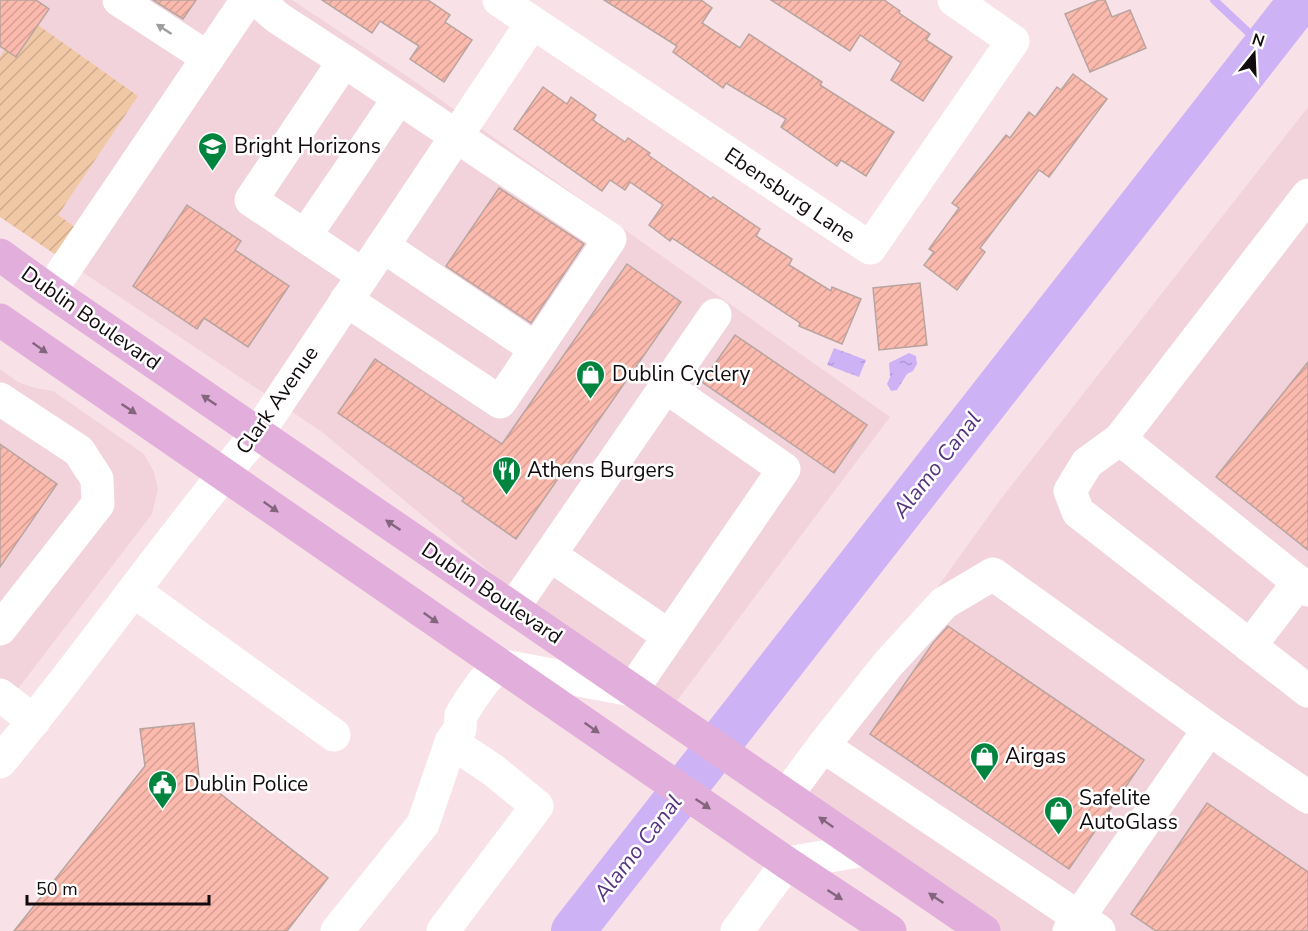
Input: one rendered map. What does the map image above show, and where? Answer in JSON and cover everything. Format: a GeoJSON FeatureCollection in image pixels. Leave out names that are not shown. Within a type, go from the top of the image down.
{"type":"FeatureCollection","features":[{"type":"Feature","properties":{"kind":"main road","name":"Dublin Boulevard"},"geometry":{"type":"LineString","coordinates":[[0,255],[984,931]]}},
{"type":"Feature","properties":{"kind":"main road"},"geometry":{"type":"LineString","coordinates":[[0,320],[787,863],[890,931]]}},
{"type":"Feature","properties":{"kind":"street"},"geometry":{"type":"LineString","coordinates":[[119,0],[208,58]]}},
{"type":"Feature","properties":{"kind":"street"},"geometry":{"type":"LineString","coordinates":[[50,291],[247,0]]}},
{"type":"Feature","properties":{"kind":"street"},"geometry":{"type":"LineString","coordinates":[[257,0],[278,18],[610,239],[500,402],[355,287],[305,236],[251,200],[344,62]]}},
{"type":"Feature","properties":{"kind":"street"},"geometry":{"type":"LineString","coordinates":[[499,0],[532,23]]}},
{"type":"Feature","properties":{"kind":"street","name":"Ebensburg Lane"},"geometry":{"type":"LineString","coordinates":[[532,23],[870,248],[1013,41],[954,0]]}},
{"type":"Feature","properties":{"kind":"street","name":"Clark Avenue"},"geometry":{"type":"LineString","coordinates":[[0,762],[223,474],[258,433],[532,23]]}},
{"type":"Feature","properties":{"kind":"street"},"geometry":{"type":"LineString","coordinates":[[305,236],[399,98]]}},
{"type":"Feature","properties":{"kind":"street"},"geometry":{"type":"LineString","coordinates":[[1308,195],[1120,439],[1086,463],[1071,491],[1078,512],[1308,691]]}},
{"type":"Feature","properties":{"kind":"street"},"geometry":{"type":"LineString","coordinates":[[382,246],[536,349]]}},
{"type":"Feature","properties":{"kind":"street"},"geometry":{"type":"LineString","coordinates":[[513,608],[715,315]]}},
{"type":"Feature","properties":{"kind":"street"},"geometry":{"type":"LineString","coordinates":[[338,931],[423,824],[461,715],[484,681],[508,670],[632,690],[784,469],[666,387]]}},
{"type":"Feature","properties":{"kind":"street"},"geometry":{"type":"LineString","coordinates":[[0,399],[79,451],[97,479],[98,504],[6,611]]}},
{"type":"Feature","properties":{"kind":"street"},"geometry":{"type":"LineString","coordinates":[[1120,439],[1303,586],[1250,646]]}},
{"type":"Feature","properties":{"kind":"street"},"geometry":{"type":"LineString","coordinates":[[550,555],[669,636]]}},
{"type":"Feature","properties":{"kind":"street"},"geometry":{"type":"LineString","coordinates":[[780,792],[823,746],[888,664],[944,603],[993,574],[1308,797]]}},
{"type":"Feature","properties":{"kind":"street"},"geometry":{"type":"LineString","coordinates":[[134,591],[334,735]]}},
{"type":"Feature","properties":{"kind":"street"},"geometry":{"type":"LineString","coordinates":[[0,695],[34,721]]}},
{"type":"Feature","properties":{"kind":"street"},"geometry":{"type":"LineString","coordinates":[[823,746],[1083,926],[1209,729]]}},
{"type":"Feature","properties":{"kind":"street"},"geometry":{"type":"LineString","coordinates":[[443,931],[537,806],[455,736]]}},
{"type":"Feature","properties":{"kind":"street"},"geometry":{"type":"LineString","coordinates":[[737,931],[787,863],[865,850]]}},
{"type":"Feature","properties":{"kind":"shaded area"},"geometry":{"type":"Polygon","coordinates":[[[0,0],[292,0],[404,74],[890,417],[667,714],[632,690],[322,432],[0,217],[0,0]]]}},
{"type":"Feature","properties":{"kind":"shaded area"},"geometry":{"type":"Polygon","coordinates":[[[38,25],[138,96],[58,215],[75,227],[56,255],[0,217],[0,57],[5,49],[17,57],[38,25]]]}},
{"type":"Feature","properties":{"kind":"shaded area"},"geometry":{"type":"Polygon","coordinates":[[[1308,107],[1308,931],[984,931],[798,803],[808,768],[1000,500],[1308,107]]]}},
{"type":"Feature","properties":{"kind":"shaded area"},"geometry":{"type":"Polygon","coordinates":[[[0,369],[18,382],[53,391],[144,454],[154,472],[158,489],[152,514],[0,712],[0,369]]]}},
{"type":"Feature","properties":{"kind":"water"},"geometry":{"type":"Polygon","coordinates":[[[834,348],[866,360],[859,377],[827,365],[834,348]]]}},
{"type":"Feature","properties":{"kind":"water"},"geometry":{"type":"Polygon","coordinates":[[[909,353],[916,356],[917,364],[913,371],[907,374],[897,390],[891,391],[887,384],[890,377],[889,363],[909,353]]]}},
{"type":"Feature","properties":{"kind":"building"},"geometry":{"type":"Polygon","coordinates":[[[0,0],[36,0],[49,9],[16,57],[0,46],[0,0]]]}},
{"type":"Feature","properties":{"kind":"building"},"geometry":{"type":"Polygon","coordinates":[[[153,0],[196,0],[183,19],[153,0]]]}},
{"type":"Feature","properties":{"kind":"building"},"geometry":{"type":"Polygon","coordinates":[[[322,0],[428,0],[450,15],[445,22],[472,40],[444,82],[410,59],[419,46],[380,21],[372,33],[322,0]]]}},
{"type":"Feature","properties":{"kind":"building"},"geometry":{"type":"Polygon","coordinates":[[[604,0],[701,0],[712,8],[702,23],[740,48],[749,34],[822,82],[820,85],[894,132],[866,176],[841,160],[837,166],[781,127],[786,119],[726,83],[723,88],[673,52],[677,46],[604,0]]]}},
{"type":"Feature","properties":{"kind":"building"},"geometry":{"type":"Polygon","coordinates":[[[771,0],[884,0],[930,34],[926,40],[952,57],[923,101],[891,80],[901,63],[860,35],[850,51],[771,0]]]}},
{"type":"Feature","properties":{"kind":"building"},"geometry":{"type":"Polygon","coordinates":[[[1099,0],[1105,0],[1112,17],[1130,10],[1146,48],[1090,72],[1065,14],[1099,0]]]}},
{"type":"Feature","properties":{"kind":"building"},"geometry":{"type":"Polygon","coordinates":[[[1073,74],[1107,99],[1049,177],[1039,170],[980,248],[985,252],[957,290],[924,265],[934,252],[929,249],[959,208],[952,203],[1006,135],[1010,138],[1029,112],[1035,117],[1057,87],[1061,90],[1073,74]]]}},
{"type":"Feature","properties":{"kind":"building"},"geometry":{"type":"Polygon","coordinates":[[[543,87],[567,104],[571,97],[596,115],[593,120],[625,142],[628,138],[650,153],[648,155],[711,199],[713,197],[760,229],[756,236],[792,259],[789,265],[831,291],[832,287],[861,299],[842,344],[799,326],[800,323],[672,238],[670,241],[649,225],[663,205],[630,182],[625,190],[610,180],[602,191],[514,129],[543,87]]]}},
{"type":"Feature","properties":{"kind":"building"},"geometry":{"type":"Polygon","coordinates":[[[499,188],[584,244],[531,323],[446,266],[499,188]]]}},
{"type":"Feature","properties":{"kind":"building"},"geometry":{"type":"Polygon","coordinates":[[[187,205],[241,241],[235,250],[289,286],[248,347],[204,318],[197,329],[133,286],[187,205]]]}},
{"type":"Feature","properties":{"kind":"building"},"geometry":{"type":"Polygon","coordinates":[[[627,264],[681,302],[516,539],[462,501],[464,498],[338,413],[375,359],[502,444],[627,264]]]}},
{"type":"Feature","properties":{"kind":"building"},"geometry":{"type":"Polygon","coordinates":[[[920,283],[927,345],[879,350],[873,288],[920,283]]]}},
{"type":"Feature","properties":{"kind":"building"},"geometry":{"type":"Polygon","coordinates":[[[735,335],[867,425],[834,473],[702,382],[735,335]]]}},
{"type":"Feature","properties":{"kind":"building"},"geometry":{"type":"Polygon","coordinates":[[[1308,362],[1308,550],[1216,477],[1308,362]]]}},
{"type":"Feature","properties":{"kind":"building"},"geometry":{"type":"Polygon","coordinates":[[[0,444],[57,484],[0,567],[0,444]]]}},
{"type":"Feature","properties":{"kind":"building"},"geometry":{"type":"Polygon","coordinates":[[[948,626],[1144,760],[1069,869],[870,734],[933,643],[948,626]]]}},
{"type":"Feature","properties":{"kind":"building"},"geometry":{"type":"Polygon","coordinates":[[[194,723],[199,777],[328,878],[287,931],[14,931],[145,766],[140,729],[194,723]]]}},
{"type":"Feature","properties":{"kind":"building"},"geometry":{"type":"Polygon","coordinates":[[[1207,803],[1308,872],[1308,931],[1156,931],[1131,914],[1207,803]]]}},
{"type":"Feature","properties":{"kind":"waterway"},"geometry":{"type":"LineString","coordinates":[[1214,0],[1264,47]]}},
{"type":"Feature","properties":{"kind":"waterway","name":"Alamo Canal"},"geometry":{"type":"LineString","coordinates":[[573,931],[1301,0]]}},
{"type":"Feature","properties":{"kind":"place","name":"Bright Horizons"},"geometry":{"type":"Point","coordinates":[213,172]}},
{"type":"Feature","properties":{"kind":"place","name":"Dublin Cyclery"},"geometry":{"type":"Point","coordinates":[591,400]}},
{"type":"Feature","properties":{"kind":"place","name":"Athens Burgers"},"geometry":{"type":"Point","coordinates":[506,496]}},
{"type":"Feature","properties":{"kind":"place","name":"Airgas"},"geometry":{"type":"Point","coordinates":[984,782]}},
{"type":"Feature","properties":{"kind":"place","name":"Dublin Police"},"geometry":{"type":"Point","coordinates":[163,810]}},
{"type":"Feature","properties":{"kind":"place","name":"Safelite AutoGlass"},"geometry":{"type":"Point","coordinates":[1058,836]}}]}
